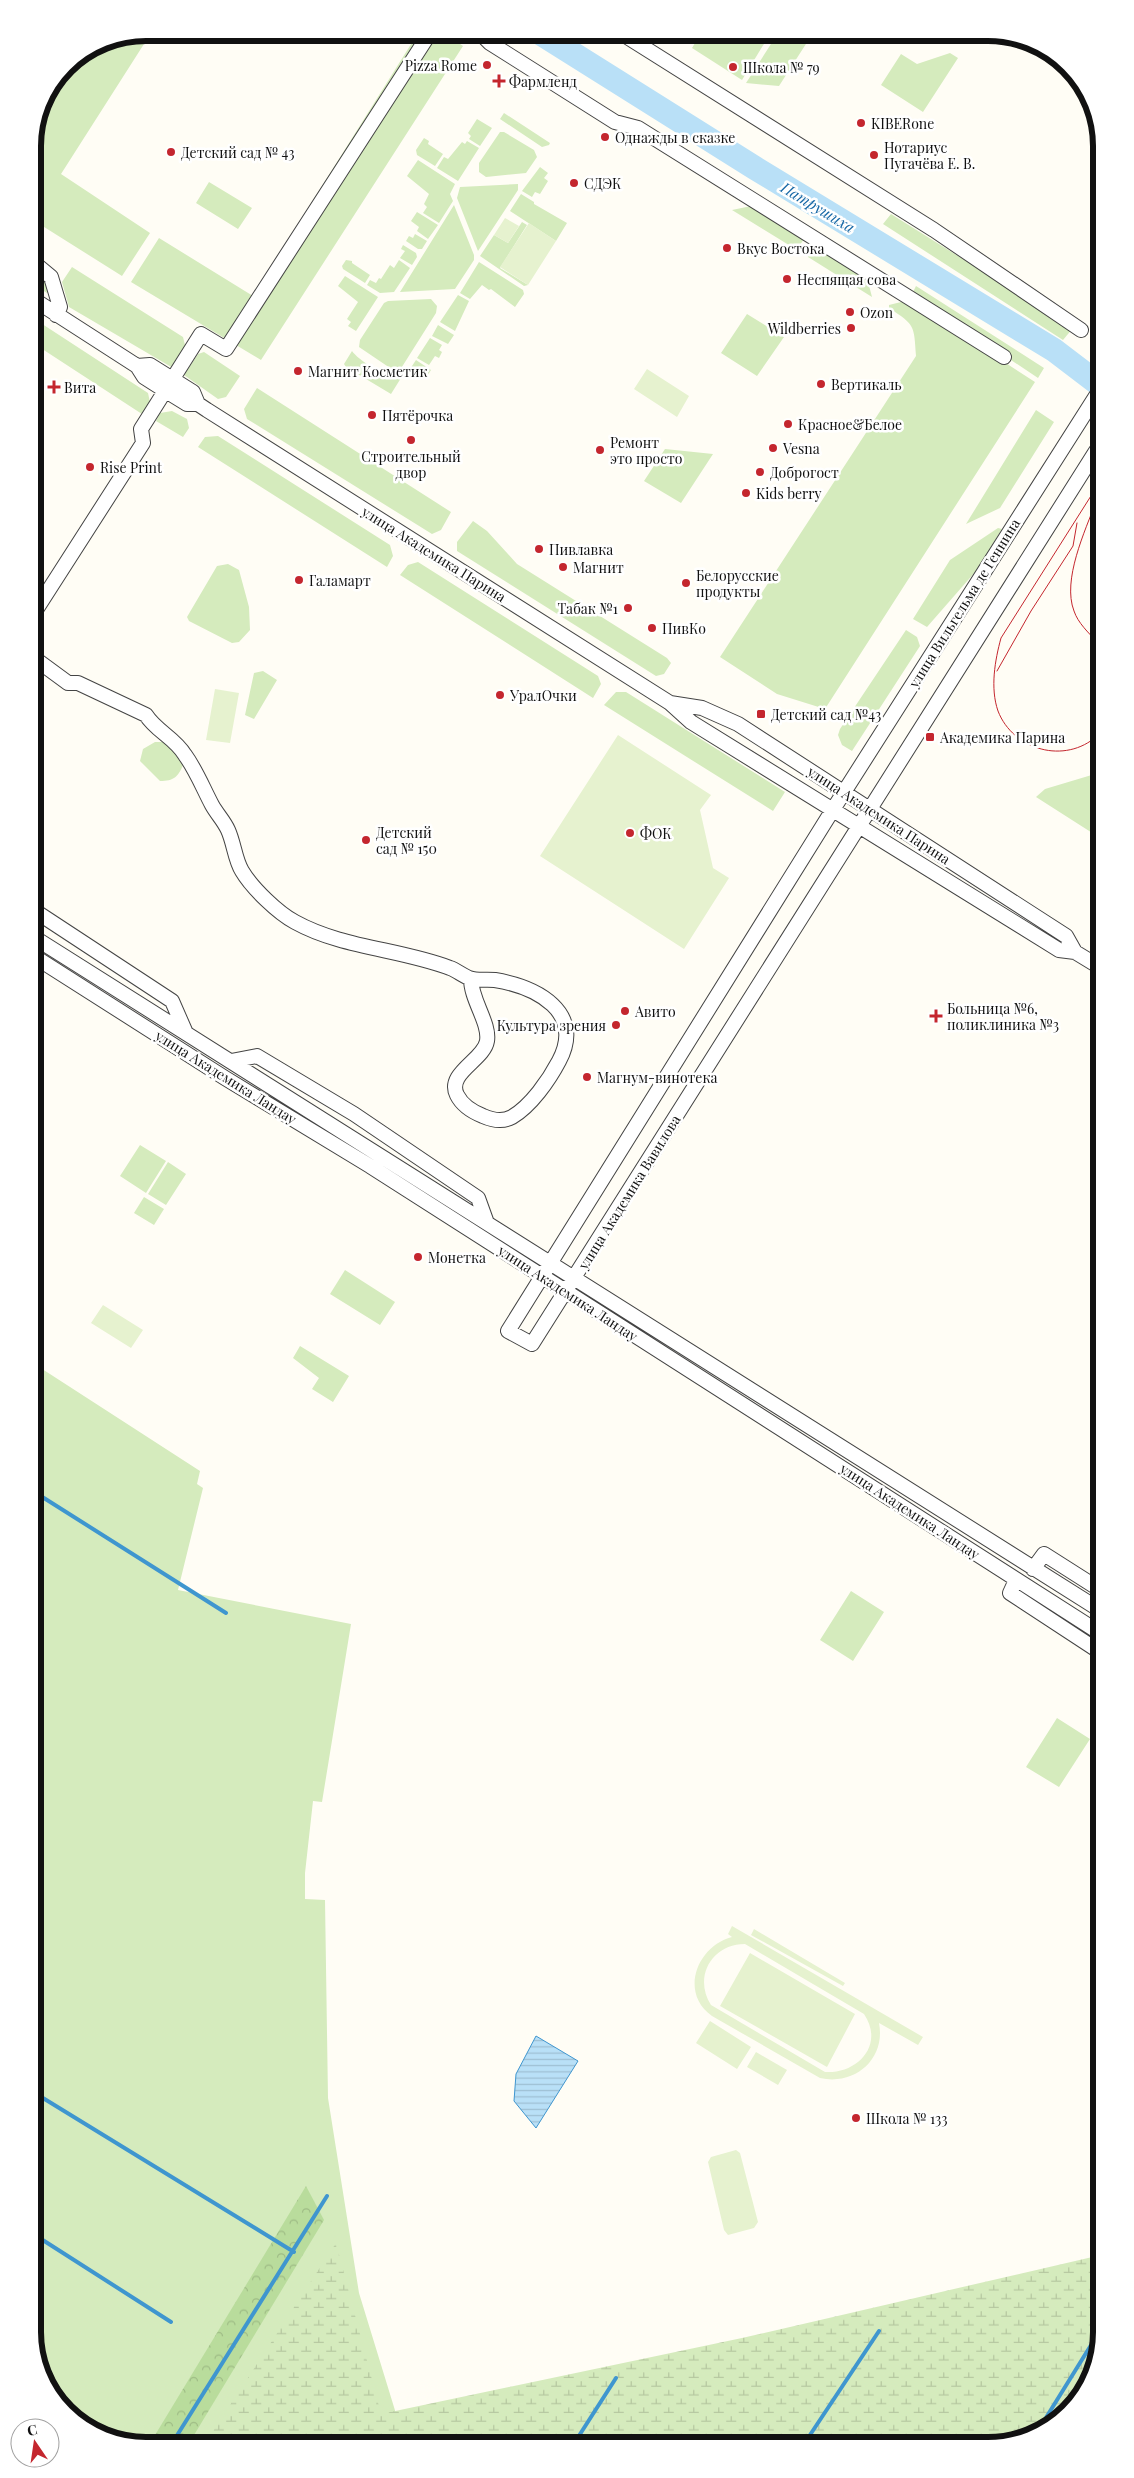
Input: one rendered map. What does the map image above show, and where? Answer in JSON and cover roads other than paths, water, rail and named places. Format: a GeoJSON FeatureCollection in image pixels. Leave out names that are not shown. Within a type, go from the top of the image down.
{"type":"FeatureCollection","features":[{"type":"Feature","properties":{"kind":"street"},"geometry":{"type":"LineString","coordinates":[[41,603],[144,443],[141,429],[201,334],[226,349],[425,41]]}},
{"type":"Feature","properties":{"kind":"street"},"geometry":{"type":"LineString","coordinates":[[494,41],[616,122],[638,128],[1004,357]]}},
{"type":"Feature","properties":{"kind":"street"},"geometry":{"type":"LineString","coordinates":[[633,41],[934,230],[1081,330]]}},
{"type":"Feature","properties":{"kind":"street"},"geometry":{"type":"LineString","coordinates":[[41,269],[51,277],[60,308],[56,315]]}},
{"type":"Feature","properties":{"kind":"street","name":"улица Академика Парина"},"geometry":{"type":"LineString","coordinates":[[41,305],[137,366],[144,377],[169,385],[187,404],[198,404],[670,703],[691,722],[857,827],[1059,950],[1075,952],[1093,963]]}},
{"type":"Feature","properties":{"kind":"street","name":"улица Вильгельма де Геннина"},"geometry":{"type":"LineString","coordinates":[[832,810],[1093,401]]}},
{"type":"Feature","properties":{"kind":"street"},"geometry":{"type":"LineString","coordinates":[[857,827],[1093,457]]}},
{"type":"Feature","properties":{"kind":"street"},"geometry":{"type":"LineString","coordinates":[[41,663],[68,683],[78,683],[146,715],[150,722],[185,753],[228,830],[241,870],[269,902],[295,922],[327,935],[450,968],[471,979],[495,980],[537,992],[556,1007],[568,1028],[567,1047],[556,1068],[524,1108],[510,1118],[494,1120],[476,1113],[460,1102],[455,1091],[455,1082],[470,1063],[482,1052],[487,1041],[486,1029],[471,990],[471,979]]}},
{"type":"Feature","properties":{"kind":"street","name":"улица Академика Парина"},"geometry":{"type":"LineString","coordinates":[[670,703],[702,708],[738,724],[1066,936],[1075,952]]}},
{"type":"Feature","properties":{"kind":"street","name":"улица Академика Вавилова"},"geometry":{"type":"LineString","coordinates":[[832,810],[508,1331],[532,1344],[857,827]]}},
{"type":"Feature","properties":{"kind":"street"},"geometry":{"type":"LineString","coordinates":[[41,915],[172,1001],[186,1033]]}},
{"type":"Feature","properties":{"kind":"street","name":"улица Академика Ландау"},"geometry":{"type":"LineString","coordinates":[[41,942],[1093,1606]]}},
{"type":"Feature","properties":{"kind":"street","name":"улица Академика Ландау"},"geometry":{"type":"LineString","coordinates":[[41,960],[1093,1629]]}},
{"type":"Feature","properties":{"kind":"street"},"geometry":{"type":"LineString","coordinates":[[232,1061],[257,1056],[326,1096],[478,1198],[487,1223]]}},
{"type":"Feature","properties":{"kind":"street"},"geometry":{"type":"LineString","coordinates":[[1033,1569],[1044,1554],[1093,1585]]}},
{"type":"Feature","properties":{"kind":"street"},"geometry":{"type":"LineString","coordinates":[[1016,1580],[1010,1593],[1093,1647]]}},
{"type":"Feature","properties":{"kind":"water"},"geometry":{"type":"Polygon","coordinates":[[[536,2036],[578,2061],[536,2128],[514,2101],[516,2074],[536,2036]]]}},
{"type":"Feature","properties":{"kind":"waterway","name":"Патрушиха"},"geometry":{"type":"LineString","coordinates":[[553,41],[755,168],[1054,350],[1093,380]]}},
{"type":"Feature","properties":{"kind":"waterway"},"geometry":{"type":"LineString","coordinates":[[41,1496],[226,1613]]}},
{"type":"Feature","properties":{"kind":"waterway"},"geometry":{"type":"LineString","coordinates":[[41,2097],[294,2252]]}},
{"type":"Feature","properties":{"kind":"waterway"},"geometry":{"type":"LineString","coordinates":[[176,2437],[327,2196]]}},
{"type":"Feature","properties":{"kind":"waterway"},"geometry":{"type":"LineString","coordinates":[[41,2239],[171,2322]]}},
{"type":"Feature","properties":{"kind":"waterway"},"geometry":{"type":"LineString","coordinates":[[809,2437],[879,2331]]}},
{"type":"Feature","properties":{"kind":"waterway"},"geometry":{"type":"LineString","coordinates":[[1045,2420],[1092,2343]]}},
{"type":"Feature","properties":{"kind":"waterway"},"geometry":{"type":"LineString","coordinates":[[578,2437],[616,2378]]}},
{"type":"Feature","properties":{"kind":"tram line"},"geometry":{"type":"LineString","coordinates":[[1093,493],[1001,638],[995,665],[994,684],[998,711],[1005,724],[1027,744],[1041,749],[1070,750],[1084,745],[1093,739]]}},
{"type":"Feature","properties":{"kind":"tram line"},"geometry":{"type":"LineString","coordinates":[[1093,510],[1076,556],[1071,585],[1071,599],[1074,611],[1078,620],[1093,637]]}},
{"type":"Feature","properties":{"kind":"tram line"},"geometry":{"type":"LineString","coordinates":[[997,671],[1031,611],[1073,546],[1077,523]]}},
{"type":"Feature","properties":{"kind":"place","name":"Pizza Rome"},"geometry":{"type":"Point","coordinates":[487,65]}},
{"type":"Feature","properties":{"kind":"place","name":"Школа № 79"},"geometry":{"type":"Point","coordinates":[733,67]}},
{"type":"Feature","properties":{"kind":"place","name":"Фармленд"},"geometry":{"type":"Point","coordinates":[499,81]}},
{"type":"Feature","properties":{"kind":"place","name":"KIBERone"},"geometry":{"type":"Point","coordinates":[861,123]}},
{"type":"Feature","properties":{"kind":"place","name":"Однажды в сказке"},"geometry":{"type":"Point","coordinates":[605,137]}},
{"type":"Feature","properties":{"kind":"place","name":"Детский сад № 43"},"geometry":{"type":"Point","coordinates":[171,152]}},
{"type":"Feature","properties":{"kind":"place","name":"Нотариус Пугачёва Е. В."},"geometry":{"type":"Point","coordinates":[874,155]}},
{"type":"Feature","properties":{"kind":"place","name":"СДЭК"},"geometry":{"type":"Point","coordinates":[574,183]}},
{"type":"Feature","properties":{"kind":"place","name":"Вкус Востока"},"geometry":{"type":"Point","coordinates":[727,248]}},
{"type":"Feature","properties":{"kind":"place","name":"Неспящая сова"},"geometry":{"type":"Point","coordinates":[787,279]}},
{"type":"Feature","properties":{"kind":"place","name":"Ozon"},"geometry":{"type":"Point","coordinates":[850,312]}},
{"type":"Feature","properties":{"kind":"place","name":"Wildberries"},"geometry":{"type":"Point","coordinates":[851,328]}},
{"type":"Feature","properties":{"kind":"place","name":"Магнит Косметик"},"geometry":{"type":"Point","coordinates":[298,371]}},
{"type":"Feature","properties":{"kind":"place","name":"Вертикаль"},"geometry":{"type":"Point","coordinates":[821,384]}},
{"type":"Feature","properties":{"kind":"place","name":"Вита"},"geometry":{"type":"Point","coordinates":[54,387]}},
{"type":"Feature","properties":{"kind":"place","name":"Пятёрочка"},"geometry":{"type":"Point","coordinates":[372,415]}},
{"type":"Feature","properties":{"kind":"place","name":"Красное&Белое"},"geometry":{"type":"Point","coordinates":[788,424]}},
{"type":"Feature","properties":{"kind":"place","name":"Строительный двор"},"geometry":{"type":"Point","coordinates":[411,440]}},
{"type":"Feature","properties":{"kind":"place","name":"Vesna"},"geometry":{"type":"Point","coordinates":[773,448]}},
{"type":"Feature","properties":{"kind":"place","name":"Ремонт это просто"},"geometry":{"type":"Point","coordinates":[600,450]}},
{"type":"Feature","properties":{"kind":"place","name":"Rise Print"},"geometry":{"type":"Point","coordinates":[90,467]}},
{"type":"Feature","properties":{"kind":"place","name":"Доброгост"},"geometry":{"type":"Point","coordinates":[760,472]}},
{"type":"Feature","properties":{"kind":"place","name":"Kids berry"},"geometry":{"type":"Point","coordinates":[746,493]}},
{"type":"Feature","properties":{"kind":"place","name":"Пивлавка"},"geometry":{"type":"Point","coordinates":[539,549]}},
{"type":"Feature","properties":{"kind":"place","name":"Магнит"},"geometry":{"type":"Point","coordinates":[563,567]}},
{"type":"Feature","properties":{"kind":"place","name":"Галамарт"},"geometry":{"type":"Point","coordinates":[299,580]}},
{"type":"Feature","properties":{"kind":"place","name":"Белорусские продукты"},"geometry":{"type":"Point","coordinates":[686,583]}},
{"type":"Feature","properties":{"kind":"place","name":"Табак №1"},"geometry":{"type":"Point","coordinates":[628,608]}},
{"type":"Feature","properties":{"kind":"place","name":"ПивКо"},"geometry":{"type":"Point","coordinates":[652,628]}},
{"type":"Feature","properties":{"kind":"place","name":"УралОчки"},"geometry":{"type":"Point","coordinates":[500,695]}},
{"type":"Feature","properties":{"kind":"place","name":"Детский сад №43"},"geometry":{"type":"Point","coordinates":[761,714]}},
{"type":"Feature","properties":{"kind":"place","name":"Академика Парина"},"geometry":{"type":"Point","coordinates":[930,737]}},
{"type":"Feature","properties":{"kind":"place","name":"ФОК"},"geometry":{"type":"Point","coordinates":[630,833]}},
{"type":"Feature","properties":{"kind":"place","name":"Детский сад № 150"},"geometry":{"type":"Point","coordinates":[366,840]}},
{"type":"Feature","properties":{"kind":"place","name":"Авито"},"geometry":{"type":"Point","coordinates":[625,1011]}},
{"type":"Feature","properties":{"kind":"place","name":"Больница №6, поликлиника №3"},"geometry":{"type":"Point","coordinates":[936,1016]}},
{"type":"Feature","properties":{"kind":"place","name":"Культура зрения"},"geometry":{"type":"Point","coordinates":[616,1025]}},
{"type":"Feature","properties":{"kind":"place","name":"Магнум-винотека"},"geometry":{"type":"Point","coordinates":[587,1077]}},
{"type":"Feature","properties":{"kind":"place","name":"Монетка"},"geometry":{"type":"Point","coordinates":[418,1257]}},
{"type":"Feature","properties":{"kind":"place","name":"Школа № 133"},"geometry":{"type":"Point","coordinates":[856,2118]}}]}
